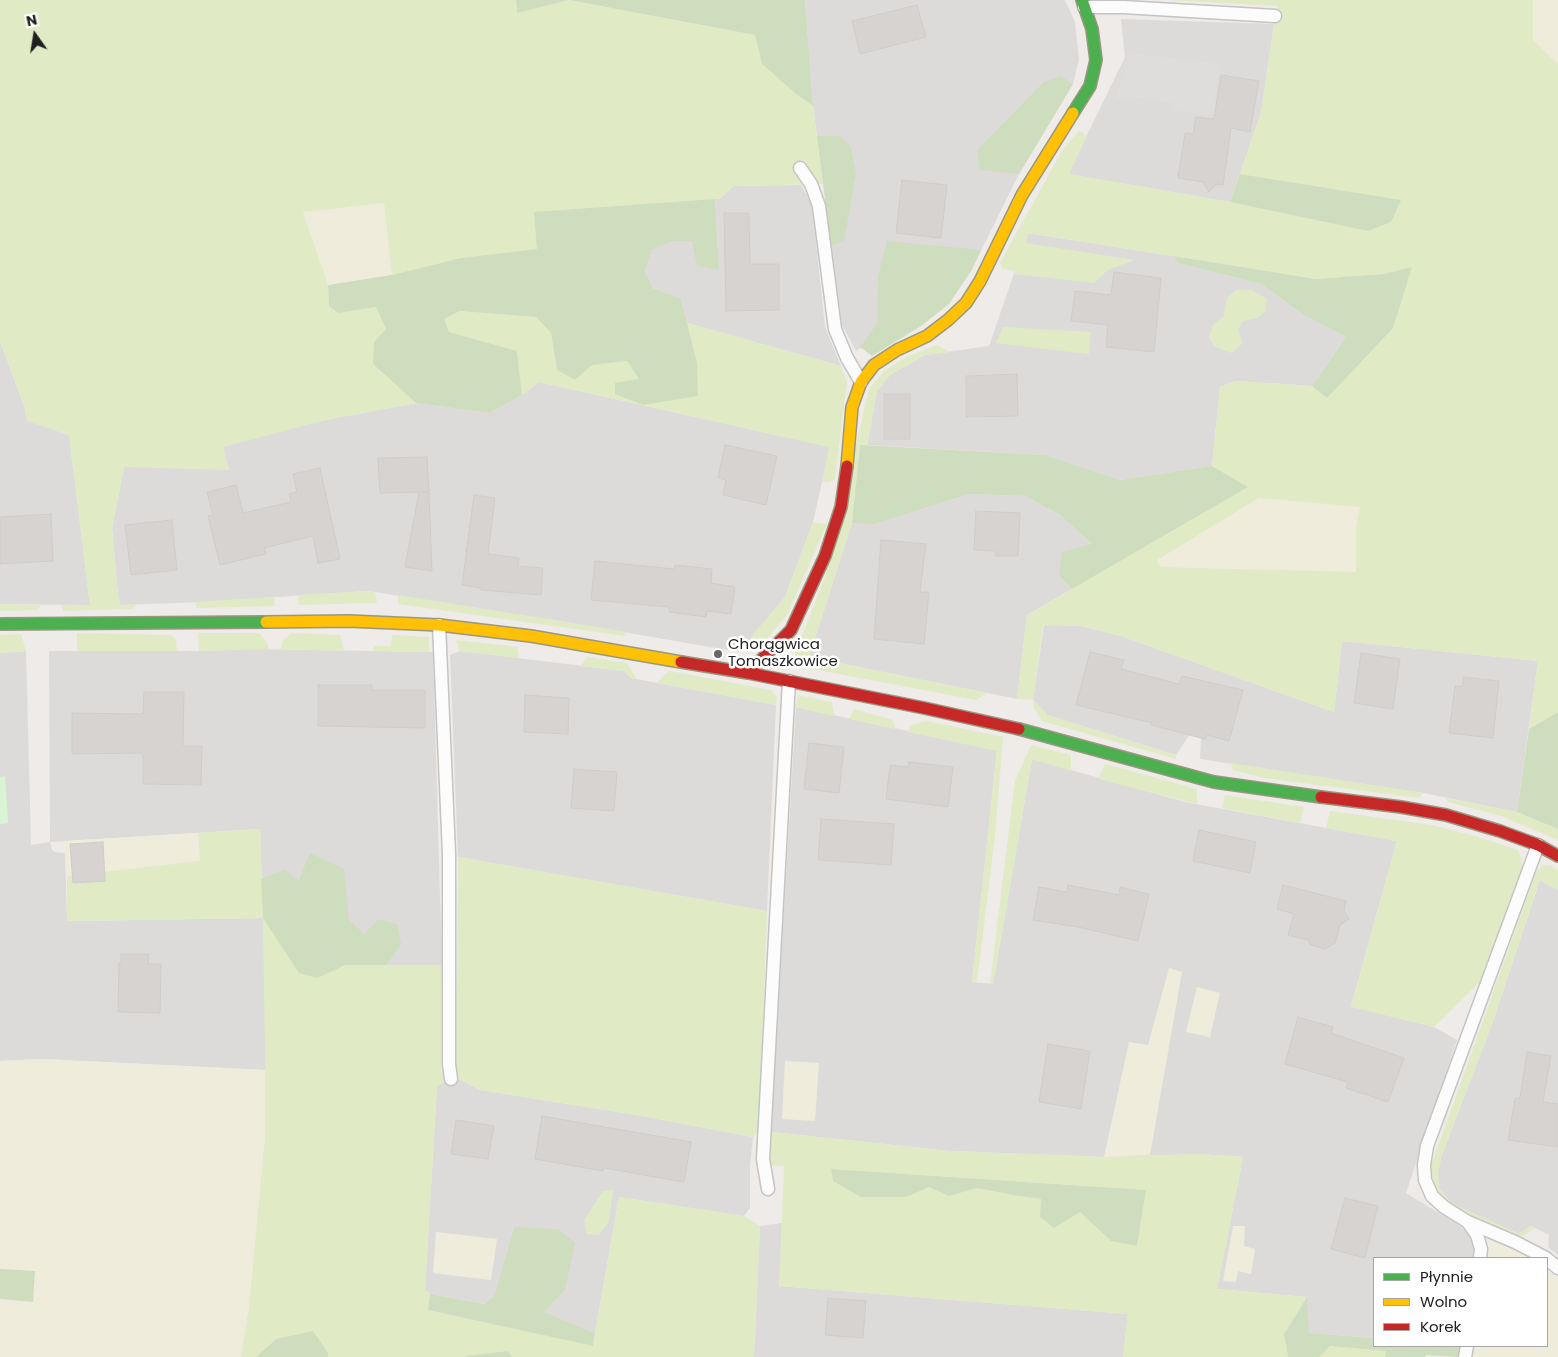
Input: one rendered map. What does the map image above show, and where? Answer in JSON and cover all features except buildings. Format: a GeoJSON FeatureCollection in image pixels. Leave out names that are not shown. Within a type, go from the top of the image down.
{"type":"FeatureCollection","features":[{"type":"Feature","properties":{"kind":"street"},"geometry":{"type":"LineString","coordinates":[[748,673],[791,630],[825,556],[840,507],[848,471],[852,407],[861,382],[874,365],[897,350],[927,336],[966,303],[980,281],[1022,195],[1090,86],[1096,60],[1092,29],[1083,4]]}},
{"type":"Feature","properties":{"kind":"street"},"geometry":{"type":"LineString","coordinates":[[0,624],[349,621],[439,625],[531,636],[748,673],[999,724],[1214,782],[1401,807],[1446,816],[1500,831],[1538,845],[1558,856]]}},
{"type":"Feature","properties":{"kind":"lane"},"geometry":{"type":"LineString","coordinates":[[1083,4],[1275,16]]}},
{"type":"Feature","properties":{"kind":"lane"},"geometry":{"type":"LineString","coordinates":[[800,168],[811,184],[819,206],[835,329],[847,358],[861,382]]}},
{"type":"Feature","properties":{"kind":"lane"},"geometry":{"type":"LineString","coordinates":[[439,625],[449,854],[448,1064],[451,1079]]}},
{"type":"Feature","properties":{"kind":"lane"},"geometry":{"type":"LineString","coordinates":[[768,1189],[763,1159],[789,681]]}},
{"type":"Feature","properties":{"kind":"lane"},"geometry":{"type":"LineString","coordinates":[[1538,845],[1427,1146],[1424,1165],[1425,1180],[1432,1196],[1444,1207],[1468,1222],[1515,1242],[1542,1257]]}},
{"type":"Feature","properties":{"kind":"lane"},"geometry":{"type":"LineString","coordinates":[[1468,1222],[1477,1235],[1481,1249],[1480,1257]]}},
{"type":"Feature","properties":{"kind":"shaded area"},"geometry":{"type":"Polygon","coordinates":[[[805,0],[1065,0],[1075,22],[1079,59],[1073,84],[1019,174],[971,271],[856,351],[842,325],[813,106],[805,0]]]}},
{"type":"Feature","properties":{"kind":"shaded area"},"geometry":{"type":"Polygon","coordinates":[[[1533,0],[1558,0],[1558,65],[1533,40],[1533,0]]]}},
{"type":"Feature","properties":{"kind":"shaded area"},"geometry":{"type":"Polygon","coordinates":[[[1121,19],[1274,24],[1261,113],[1230,202],[1068,174],[1125,57],[1121,19]]]}},
{"type":"Feature","properties":{"kind":"shaded area"},"geometry":{"type":"Polygon","coordinates":[[[1131,53],[1220,64],[1212,115],[1172,110],[1175,103],[1141,98],[1130,100],[1116,98],[1131,53]]]}},
{"type":"Feature","properties":{"kind":"shaded area"},"geometry":{"type":"Polygon","coordinates":[[[801,185],[812,206],[825,327],[841,366],[687,323],[681,299],[653,288],[645,272],[652,250],[673,241],[692,241],[719,270],[715,199],[720,199],[733,186],[801,185]]]}},
{"type":"Feature","properties":{"kind":"shaded area"},"geometry":{"type":"Polygon","coordinates":[[[384,203],[392,275],[328,285],[303,212],[384,203]]]}},
{"type":"Feature","properties":{"kind":"shaded area"},"geometry":{"type":"Polygon","coordinates":[[[1028,233],[1173,256],[1178,263],[1261,284],[1304,315],[1346,337],[1312,386],[1236,381],[1220,387],[1212,466],[1120,480],[1045,455],[867,445],[877,391],[890,375],[925,355],[989,346],[1028,233]]]}},
{"type":"Feature","properties":{"kind":"shaded area"},"geometry":{"type":"Polygon","coordinates":[[[0,341],[25,408],[27,420],[69,435],[90,605],[0,604],[0,341]]]}},
{"type":"Feature","properties":{"kind":"shaded area"},"geometry":{"type":"Polygon","coordinates":[[[539,382],[830,447],[813,522],[785,597],[739,652],[368,591],[202,602],[120,605],[112,528],[124,467],[325,420],[416,403],[489,413],[522,395],[539,382]]]}},
{"type":"Feature","properties":{"kind":"shaded area"},"geometry":{"type":"Polygon","coordinates":[[[969,494],[1025,496],[1060,515],[1092,544],[1059,576],[1072,589],[1027,615],[1017,699],[809,657],[852,523],[872,525],[969,494]]]}},
{"type":"Feature","properties":{"kind":"shaded area"},"geometry":{"type":"Polygon","coordinates":[[[1259,498],[1360,507],[1356,528],[1356,573],[1160,567],[1157,560],[1259,498]]]}},
{"type":"Feature","properties":{"kind":"shaded area"},"geometry":{"type":"Polygon","coordinates":[[[1044,625],[1081,626],[1121,636],[1334,712],[1342,641],[1538,661],[1517,812],[1423,793],[1200,759],[1201,738],[1189,735],[1176,755],[1047,715],[1033,700],[1044,625]]]}},
{"type":"Feature","properties":{"kind":"shaded area"},"geometry":{"type":"Polygon","coordinates":[[[254,649],[433,652],[442,965],[345,965],[265,1051],[265,1070],[42,1059],[0,1061],[0,653],[26,651],[31,845],[50,842],[49,651],[254,649]],[[260,829],[50,842],[52,850],[65,853],[67,921],[263,918],[260,829]]]}},
{"type":"Feature","properties":{"kind":"shaded area"},"geometry":{"type":"Polygon","coordinates":[[[460,651],[624,671],[631,678],[776,705],[767,911],[458,857],[450,655],[460,651]]]}},
{"type":"Feature","properties":{"kind":"shaded area"},"geometry":{"type":"Polygon","coordinates":[[[796,707],[997,750],[972,982],[993,984],[1032,759],[1185,802],[1397,841],[1351,1006],[1434,1027],[1457,1040],[1406,1193],[1460,1226],[1470,1235],[1474,1249],[1473,1257],[1373,1257],[1373,1338],[1309,1333],[1306,1297],[1217,1289],[1243,1157],[1200,1154],[1104,1157],[950,1151],[771,1132],[796,707]]]}},
{"type":"Feature","properties":{"kind":"shaded area"},"geometry":{"type":"Polygon","coordinates":[[[198,833],[200,861],[67,876],[64,841],[198,833]]]}},
{"type":"Feature","properties":{"kind":"shaded area"},"geometry":{"type":"Polygon","coordinates":[[[1540,880],[1558,890],[1558,1255],[1548,1247],[1549,1235],[1535,1228],[1530,1226],[1519,1234],[1451,1203],[1439,1188],[1438,1171],[1442,1155],[1492,1024],[1540,880]]]}},
{"type":"Feature","properties":{"kind":"shaded area"},"geometry":{"type":"Polygon","coordinates":[[[1169,968],[1182,972],[1150,1155],[1104,1157],[1129,1042],[1148,1045],[1169,968]]]}},
{"type":"Feature","properties":{"kind":"shaded area"},"geometry":{"type":"Polygon","coordinates":[[[1197,987],[1220,993],[1210,1037],[1186,1032],[1197,987]]]}},
{"type":"Feature","properties":{"kind":"shaded area"},"geometry":{"type":"Polygon","coordinates":[[[42,1059],[265,1070],[265,1137],[249,1307],[241,1357],[0,1357],[0,1299],[32,1302],[35,1271],[0,1269],[0,1061],[42,1059]]]}},
{"type":"Feature","properties":{"kind":"shaded area"},"geometry":{"type":"Polygon","coordinates":[[[785,1061],[819,1063],[815,1121],[782,1119],[785,1061]]]}},
{"type":"Feature","properties":{"kind":"shaded area"},"geometry":{"type":"Polygon","coordinates":[[[457,1078],[480,1090],[637,1115],[753,1137],[750,1166],[750,1208],[744,1216],[619,1197],[595,1333],[545,1312],[565,1290],[514,1227],[494,1296],[486,1304],[430,1294],[425,1290],[437,1085],[457,1078]]]}},
{"type":"Feature","properties":{"kind":"shaded area"},"geometry":{"type":"Polygon","coordinates":[[[782,1223],[780,1286],[1128,1314],[1123,1357],[754,1357],[760,1226],[782,1223]]]}},
{"type":"Feature","properties":{"kind":"shaded area"},"geometry":{"type":"Polygon","coordinates":[[[1233,1226],[1245,1226],[1244,1246],[1255,1249],[1251,1274],[1238,1271],[1236,1282],[1223,1281],[1233,1226]]]}},
{"type":"Feature","properties":{"kind":"shaded area"},"geometry":{"type":"Polygon","coordinates":[[[436,1232],[497,1239],[491,1280],[433,1273],[436,1232]]]}},
{"type":"Feature","properties":{"kind":"shaded area"},"geometry":{"type":"Polygon","coordinates":[[[1491,1241],[1525,1257],[1488,1257],[1491,1241]]]}},
{"type":"Feature","properties":{"kind":"shaded area"},"geometry":{"type":"Polygon","coordinates":[[[1548,1272],[1558,1278],[1558,1357],[1472,1357],[1474,1347],[1548,1347],[1548,1272]]]}},
{"type":"Feature","properties":{"kind":"green space"},"geometry":{"type":"Polygon","coordinates":[[[0,0],[516,0],[517,12],[569,0],[755,35],[762,64],[796,94],[813,106],[823,184],[733,186],[720,199],[534,213],[538,249],[461,258],[392,275],[384,203],[303,212],[328,285],[329,306],[338,313],[376,307],[386,329],[373,364],[416,403],[325,420],[223,447],[229,470],[124,467],[112,528],[118,596],[120,605],[137,604],[133,609],[63,611],[62,605],[90,605],[69,435],[27,421],[25,408],[0,341],[0,0]]]}},
{"type":"Feature","properties":{"kind":"green space"},"geometry":{"type":"Polygon","coordinates":[[[516,0],[569,0],[517,13],[516,0]]]}},
{"type":"Feature","properties":{"kind":"green space"},"geometry":{"type":"Polygon","coordinates":[[[569,0],[805,0],[813,106],[796,94],[762,64],[755,35],[569,0]]]}},
{"type":"Feature","properties":{"kind":"green space"},"geometry":{"type":"Polygon","coordinates":[[[1167,0],[1533,0],[1533,40],[1558,65],[1558,712],[1529,729],[1538,661],[1342,641],[1334,712],[1121,636],[1081,626],[1043,625],[1033,700],[1017,699],[1027,615],[1248,487],[1212,466],[1220,387],[1236,381],[1312,386],[1327,398],[1412,267],[1384,274],[1316,279],[1029,233],[1026,243],[1134,260],[1108,270],[1094,283],[1014,274],[1015,271],[1003,269],[1000,263],[1063,149],[1079,131],[1087,136],[1069,174],[1230,202],[1368,231],[1391,221],[1400,200],[1240,174],[1261,113],[1277,6],[1167,0]],[[1259,498],[1157,560],[1161,567],[1356,572],[1356,528],[1360,507],[1259,498]]]}},
{"type":"Feature","properties":{"kind":"green space"},"geometry":{"type":"Polygon","coordinates":[[[1061,76],[1073,84],[1019,174],[979,170],[977,150],[1044,82],[1061,76]]]}},
{"type":"Feature","properties":{"kind":"green space"},"geometry":{"type":"Polygon","coordinates":[[[817,136],[840,136],[851,147],[856,174],[844,241],[831,246],[817,136]]]}},
{"type":"Feature","properties":{"kind":"green space"},"geometry":{"type":"Polygon","coordinates":[[[1240,174],[1401,200],[1391,222],[1368,231],[1230,202],[1240,174]]]}},
{"type":"Feature","properties":{"kind":"green space"},"geometry":{"type":"Polygon","coordinates":[[[715,199],[719,270],[697,266],[692,241],[673,241],[652,250],[645,272],[653,288],[681,299],[697,363],[698,396],[643,405],[615,394],[615,383],[639,379],[627,361],[592,365],[575,380],[557,370],[551,333],[536,317],[460,311],[444,319],[449,332],[517,351],[522,395],[489,413],[416,403],[373,364],[374,342],[386,329],[376,307],[338,313],[329,306],[328,285],[392,275],[461,258],[537,249],[534,212],[715,199]]]}},
{"type":"Feature","properties":{"kind":"green space"},"geometry":{"type":"Polygon","coordinates":[[[887,241],[981,250],[971,271],[949,304],[921,326],[872,356],[860,347],[877,324],[878,277],[887,241]]]}},
{"type":"Feature","properties":{"kind":"green space"},"geometry":{"type":"Polygon","coordinates":[[[1173,256],[1316,279],[1384,274],[1412,267],[1393,328],[1327,398],[1312,386],[1346,337],[1304,315],[1261,284],[1178,263],[1173,256]]]}},
{"type":"Feature","properties":{"kind":"green space"},"geometry":{"type":"Polygon","coordinates":[[[1236,290],[1252,290],[1267,299],[1266,311],[1257,318],[1243,321],[1238,330],[1243,343],[1231,353],[1214,346],[1209,337],[1213,325],[1224,316],[1227,298],[1236,290]]]}},
{"type":"Feature","properties":{"kind":"green space"},"geometry":{"type":"Polygon","coordinates":[[[460,311],[536,317],[551,333],[557,370],[575,380],[592,365],[627,361],[639,379],[615,393],[697,363],[687,323],[841,366],[847,382],[835,479],[829,482],[822,482],[829,447],[539,382],[522,395],[517,351],[449,332],[443,319],[460,311]]]}},
{"type":"Feature","properties":{"kind":"green space"},"geometry":{"type":"Polygon","coordinates":[[[1003,327],[1091,332],[1089,354],[996,343],[1003,327]]]}},
{"type":"Feature","properties":{"kind":"green space"},"geometry":{"type":"Polygon","coordinates":[[[937,345],[950,352],[925,355],[890,375],[877,391],[867,445],[860,445],[852,523],[809,657],[987,693],[976,700],[802,667],[797,664],[795,653],[825,577],[869,389],[884,371],[908,356],[937,345]]]}},
{"type":"Feature","properties":{"kind":"green space"},"geometry":{"type":"Polygon","coordinates":[[[860,445],[1045,455],[1120,480],[1212,466],[1248,487],[1072,589],[1059,576],[1062,552],[1092,544],[1060,515],[1025,496],[969,494],[872,525],[852,523],[860,445]]]}},
{"type":"Feature","properties":{"kind":"green space"},"geometry":{"type":"Polygon","coordinates":[[[813,522],[827,524],[787,615],[762,645],[751,637],[785,597],[813,522]]]}},
{"type":"Feature","properties":{"kind":"green space"},"geometry":{"type":"Polygon","coordinates":[[[375,592],[377,603],[299,605],[298,595],[375,592]]]}},
{"type":"Feature","properties":{"kind":"green space"},"geometry":{"type":"Polygon","coordinates":[[[398,595],[626,632],[624,636],[398,604],[398,595]]]}},
{"type":"Feature","properties":{"kind":"green space"},"geometry":{"type":"Polygon","coordinates":[[[274,597],[275,606],[196,608],[196,602],[274,597]]]}},
{"type":"Feature","properties":{"kind":"green space"},"geometry":{"type":"Polygon","coordinates":[[[0,604],[41,605],[38,610],[0,611],[0,604]]]}},
{"type":"Feature","properties":{"kind":"green space"},"geometry":{"type":"Polygon","coordinates":[[[77,633],[171,635],[176,639],[177,651],[77,651],[77,633]]]}},
{"type":"Feature","properties":{"kind":"green space"},"geometry":{"type":"Polygon","coordinates":[[[198,633],[259,633],[267,642],[269,649],[199,651],[198,633]]]}},
{"type":"Feature","properties":{"kind":"green space"},"geometry":{"type":"Polygon","coordinates":[[[292,633],[340,635],[344,651],[281,649],[283,640],[292,633]]]}},
{"type":"Feature","properties":{"kind":"green space"},"geometry":{"type":"Polygon","coordinates":[[[21,634],[26,651],[0,653],[0,635],[21,634]]]}},
{"type":"Feature","properties":{"kind":"green space"},"geometry":{"type":"Polygon","coordinates":[[[392,635],[429,637],[429,652],[373,651],[374,646],[391,646],[392,635]]]}},
{"type":"Feature","properties":{"kind":"green space"},"geometry":{"type":"Polygon","coordinates":[[[456,640],[517,647],[519,658],[460,651],[456,640]]]}},
{"type":"Feature","properties":{"kind":"green space"},"geometry":{"type":"Polygon","coordinates":[[[587,657],[627,663],[637,679],[631,678],[624,671],[581,666],[587,657]]]}},
{"type":"Feature","properties":{"kind":"green space"},"geometry":{"type":"Polygon","coordinates":[[[670,671],[771,690],[777,697],[776,705],[657,683],[670,671]]]}},
{"type":"Feature","properties":{"kind":"green space"},"geometry":{"type":"Polygon","coordinates":[[[798,695],[832,702],[834,716],[796,707],[798,695]]]}},
{"type":"Feature","properties":{"kind":"green space"},"geometry":{"type":"Polygon","coordinates":[[[1033,700],[1047,715],[1176,755],[1176,759],[1042,721],[1033,706],[1033,700]]]}},
{"type":"Feature","properties":{"kind":"green space"},"geometry":{"type":"Polygon","coordinates":[[[854,709],[893,720],[895,729],[849,719],[854,709]]]}},
{"type":"Feature","properties":{"kind":"green space"},"geometry":{"type":"Polygon","coordinates":[[[1558,712],[1558,829],[1517,812],[1529,729],[1558,712]]]}},
{"type":"Feature","properties":{"kind":"green space"},"geometry":{"type":"Polygon","coordinates":[[[927,721],[1003,737],[995,836],[977,982],[972,981],[997,751],[908,732],[911,725],[927,721]]]}},
{"type":"Feature","properties":{"kind":"green space"},"geometry":{"type":"Polygon","coordinates":[[[1031,745],[1071,755],[1071,771],[1032,759],[993,984],[990,984],[1015,781],[1031,745]]]}},
{"type":"Feature","properties":{"kind":"green space"},"geometry":{"type":"Polygon","coordinates":[[[1231,763],[1423,793],[1419,798],[1264,778],[1233,770],[1231,763]]]}},
{"type":"Feature","properties":{"kind":"green space"},"geometry":{"type":"Polygon","coordinates":[[[1105,764],[1197,789],[1197,804],[1098,779],[1105,764]]]}},
{"type":"Feature","properties":{"kind":"green space"},"geometry":{"type":"Polygon","coordinates":[[[5,776],[8,823],[0,824],[0,777],[5,776]]]}},
{"type":"Feature","properties":{"kind":"green space"},"geometry":{"type":"Polygon","coordinates":[[[1225,795],[1304,807],[1300,823],[1222,808],[1225,795]]]}},
{"type":"Feature","properties":{"kind":"green space"},"geometry":{"type":"Polygon","coordinates":[[[1445,798],[1517,812],[1558,829],[1558,840],[1501,816],[1448,802],[1445,798]]]}},
{"type":"Feature","properties":{"kind":"green space"},"geometry":{"type":"Polygon","coordinates":[[[1330,811],[1432,825],[1518,850],[1522,860],[1522,870],[1482,980],[1434,1027],[1351,1007],[1397,841],[1326,828],[1330,811]]]}},
{"type":"Feature","properties":{"kind":"green space"},"geometry":{"type":"Polygon","coordinates":[[[260,829],[263,918],[67,921],[67,876],[200,861],[198,833],[260,829]]]}},
{"type":"Feature","properties":{"kind":"green space"},"geometry":{"type":"Polygon","coordinates":[[[310,853],[344,869],[349,920],[364,934],[379,919],[398,925],[401,945],[386,965],[345,965],[317,978],[299,973],[263,918],[261,879],[284,870],[299,880],[310,853]]]}},
{"type":"Feature","properties":{"kind":"green space"},"geometry":{"type":"Polygon","coordinates":[[[458,857],[767,911],[759,1130],[753,1137],[637,1115],[480,1090],[457,1078],[453,1065],[457,974],[458,857]]]}},
{"type":"Feature","properties":{"kind":"green space"},"geometry":{"type":"Polygon","coordinates":[[[1550,865],[1558,870],[1558,890],[1540,880],[1492,1024],[1442,1155],[1438,1171],[1439,1188],[1451,1203],[1519,1234],[1530,1226],[1535,1228],[1520,1238],[1475,1220],[1451,1206],[1438,1192],[1431,1166],[1535,875],[1542,866],[1550,865]]]}},
{"type":"Feature","properties":{"kind":"green space"},"geometry":{"type":"Polygon","coordinates":[[[263,918],[317,978],[345,965],[442,965],[441,1067],[444,1082],[437,1085],[425,1290],[430,1294],[428,1310],[593,1346],[619,1197],[744,1216],[760,1226],[754,1357],[512,1357],[508,1351],[465,1357],[328,1357],[328,1353],[276,1339],[256,1357],[241,1357],[249,1307],[265,1137],[263,918]]]}},
{"type":"Feature","properties":{"kind":"green space"},"geometry":{"type":"Polygon","coordinates":[[[771,1132],[950,1151],[1104,1157],[1200,1154],[1243,1157],[1217,1289],[1307,1297],[1284,1334],[1288,1357],[1123,1357],[1128,1314],[779,1286],[784,1166],[770,1165],[771,1132]],[[831,1169],[929,1187],[949,1196],[977,1188],[1041,1199],[1080,1212],[1111,1241],[1137,1246],[1146,1190],[831,1169]]]}},
{"type":"Feature","properties":{"kind":"green space"},"geometry":{"type":"Polygon","coordinates":[[[831,1169],[1146,1190],[1137,1246],[1111,1241],[1080,1212],[1054,1228],[1040,1217],[1041,1199],[977,1188],[949,1196],[929,1187],[906,1197],[861,1197],[833,1181],[831,1169]]]}},
{"type":"Feature","properties":{"kind":"green space"},"geometry":{"type":"Polygon","coordinates":[[[613,1190],[609,1221],[599,1235],[587,1234],[584,1220],[603,1191],[613,1190]]]}},
{"type":"Feature","properties":{"kind":"green space"},"geometry":{"type":"Polygon","coordinates":[[[514,1227],[558,1229],[575,1243],[565,1290],[545,1312],[595,1333],[593,1346],[428,1310],[430,1294],[485,1304],[494,1296],[514,1227]]]}},
{"type":"Feature","properties":{"kind":"green space"},"geometry":{"type":"Polygon","coordinates":[[[0,1269],[35,1271],[33,1302],[0,1299],[0,1269]]]}},
{"type":"Feature","properties":{"kind":"green space"},"geometry":{"type":"Polygon","coordinates":[[[1307,1297],[1309,1333],[1373,1338],[1373,1347],[1461,1347],[1459,1357],[1426,1355],[1425,1357],[1385,1357],[1386,1351],[1330,1346],[1319,1357],[1288,1357],[1284,1334],[1307,1297]]]}},
{"type":"Feature","properties":{"kind":"green space"},"geometry":{"type":"Polygon","coordinates":[[[313,1331],[328,1353],[328,1357],[256,1357],[276,1339],[313,1331]]]}},
{"type":"Feature","properties":{"kind":"green space"},"geometry":{"type":"Polygon","coordinates":[[[1330,1346],[1386,1351],[1385,1357],[1319,1357],[1330,1346]]]}},
{"type":"Feature","properties":{"kind":"green space"},"geometry":{"type":"Polygon","coordinates":[[[508,1351],[512,1357],[465,1357],[466,1356],[508,1351]]]}},
{"type":"Feature","properties":{"kind":"traffic: fast"},"geometry":{"type":"LineString","coordinates":[[1073,113],[1090,86],[1096,60],[1092,29],[1082,0]]}},
{"type":"Feature","properties":{"kind":"traffic: fast"},"geometry":{"type":"LineString","coordinates":[[0,624],[266,622]]}},
{"type":"Feature","properties":{"kind":"traffic: fast"},"geometry":{"type":"LineString","coordinates":[[1019,729],[1214,782],[1321,797]]}},
{"type":"Feature","properties":{"kind":"traffic: slow"},"geometry":{"type":"LineString","coordinates":[[847,466],[852,407],[861,382],[874,365],[897,350],[927,336],[966,303],[980,281],[1022,195],[1073,113]]}},
{"type":"Feature","properties":{"kind":"traffic: slow"},"geometry":{"type":"LineString","coordinates":[[266,622],[349,621],[439,625],[531,636],[681,662]]}},
{"type":"Feature","properties":{"kind":"traffic: jam"},"geometry":{"type":"LineString","coordinates":[[748,673],[791,630],[825,556],[841,507],[847,466]]}},
{"type":"Feature","properties":{"kind":"traffic: jam"},"geometry":{"type":"LineString","coordinates":[[681,662],[748,673],[1019,729]]}},
{"type":"Feature","properties":{"kind":"traffic: jam"},"geometry":{"type":"LineString","coordinates":[[1321,797],[1401,807],[1446,815],[1500,831],[1538,845],[1558,856]]}},
{"type":"Feature","properties":{"kind":"place","name":"Chorągwica Tomaszkowice"},"geometry":{"type":"Point","coordinates":[718,654]}}]}
